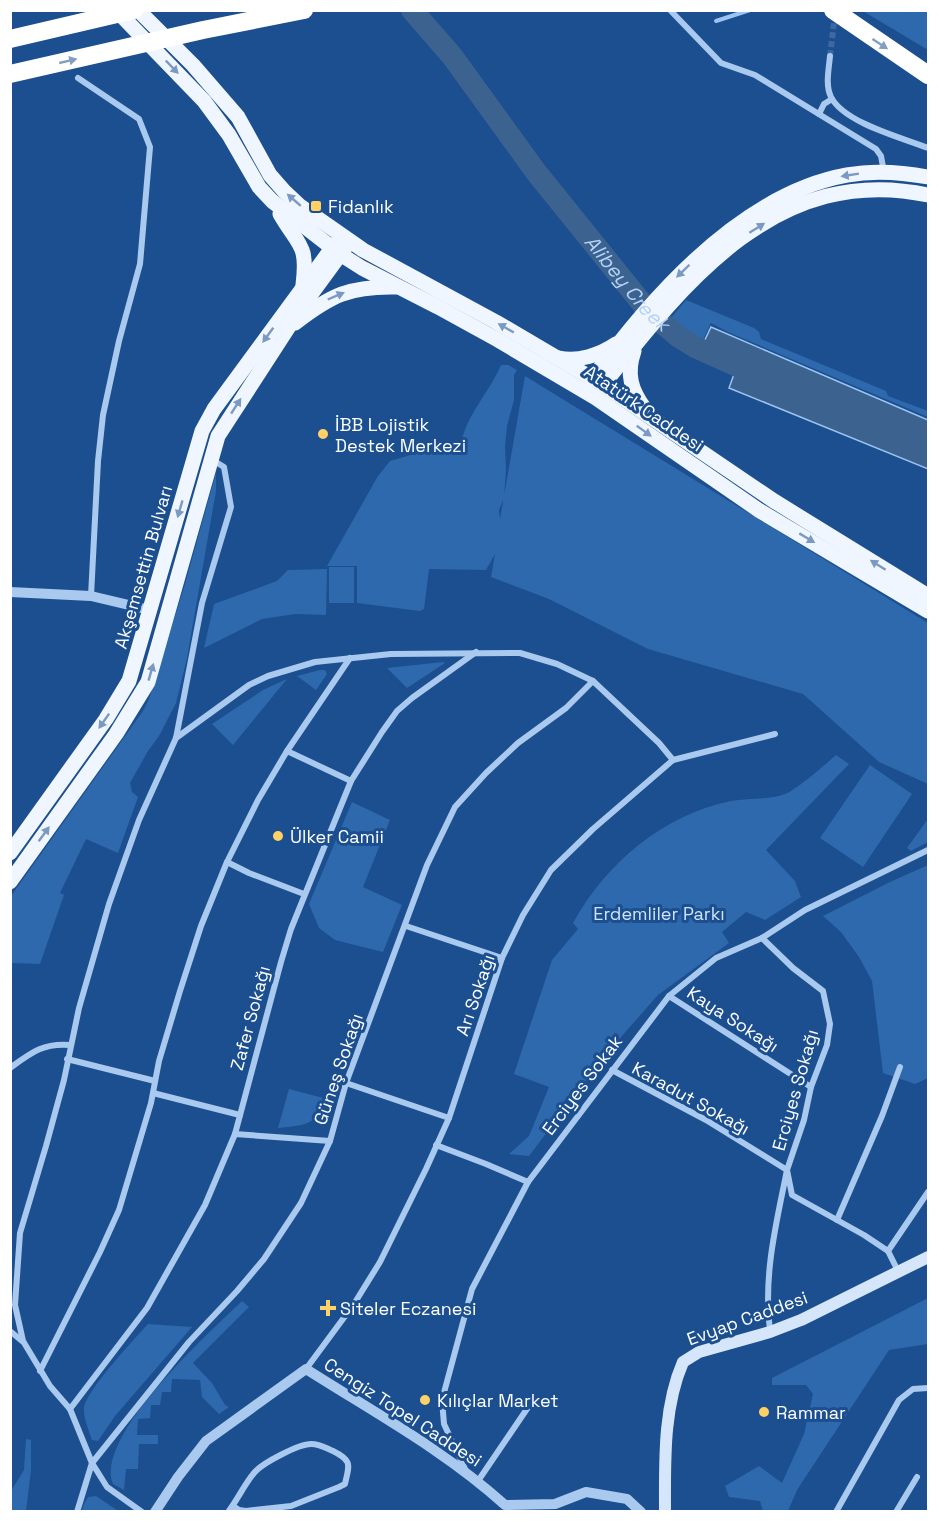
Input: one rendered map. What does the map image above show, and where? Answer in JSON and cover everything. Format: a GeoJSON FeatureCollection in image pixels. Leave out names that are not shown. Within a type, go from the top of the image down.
{"type":"FeatureCollection","features":[{"type":"Feature","properties":{"kind":"highway"},"geometry":{"type":"LineString","coordinates":[[10,39],[136,10]]}},
{"type":"Feature","properties":{"kind":"highway"},"geometry":{"type":"LineString","coordinates":[[10,74],[203,30],[304,10]]}},
{"type":"Feature","properties":{"kind":"highway"},"geometry":{"type":"LineString","coordinates":[[833,10],[928,75]]}},
{"type":"Feature","properties":{"kind":"main road"},"geometry":{"type":"LineString","coordinates":[[116,10],[204,101],[230,135],[259,187],[272,201],[303,249],[305,266],[303,288]]}},
{"type":"Feature","properties":{"kind":"main road","name":"Atatürk Caddesi"},"geometry":{"type":"LineString","coordinates":[[136,10],[193,65],[238,117],[258,156],[284,191],[300,206],[346,238],[553,364]]}},
{"type":"Feature","properties":{"kind":"main road"},"geometry":{"type":"LineString","coordinates":[[596,387],[699,256],[729,231],[772,202],[827,179],[848,174],[904,172],[928,177]]}},
{"type":"Feature","properties":{"kind":"main road"},"geometry":{"type":"LineString","coordinates":[[654,421],[636,397],[630,381],[630,364],[635,338],[674,289],[733,244],[793,207],[823,196],[850,191],[904,190],[928,195]]}},
{"type":"Feature","properties":{"kind":"main road","name":"Atatürk Caddesi"},"geometry":{"type":"LineString","coordinates":[[272,201],[336,251],[362,268],[596,387],[654,421],[774,501],[928,596]]}},
{"type":"Feature","properties":{"kind":"main road"},"geometry":{"type":"LineString","coordinates":[[336,251],[346,238]]}},
{"type":"Feature","properties":{"kind":"main road","name":"Akşemsettin Bulvarı"},"geometry":{"type":"LineString","coordinates":[[10,853],[120,699],[129,681],[202,431],[214,409],[303,288],[336,251]]}},
{"type":"Feature","properties":{"kind":"main road","name":"Akşemsettin Bulvarı"},"geometry":{"type":"LineString","coordinates":[[10,882],[116,734],[148,682],[218,436],[336,251]]}},
{"type":"Feature","properties":{"kind":"main road"},"geometry":{"type":"LineString","coordinates":[[288,329],[329,298],[339,294],[369,288],[402,288]]}},
{"type":"Feature","properties":{"kind":"main road"},"geometry":{"type":"LineString","coordinates":[[553,364],[586,357],[635,338]]}},
{"type":"Feature","properties":{"kind":"main road","name":"Atatürk Caddesi"},"geometry":{"type":"LineString","coordinates":[[596,387],[760,511],[928,611]]}},
{"type":"Feature","properties":{"kind":"main road"},"geometry":{"type":"LineString","coordinates":[[196,453],[211,458]]}},
{"type":"Feature","properties":{"kind":"main road"},"geometry":{"type":"LineString","coordinates":[[150,610],[167,613]]}},
{"type":"Feature","properties":{"kind":"main road","name":"Evyap Caddesi"},"geometry":{"type":"LineString","coordinates":[[665,1512],[665,1444],[675,1384],[682,1362],[699,1352],[770,1332],[801,1320],[928,1257]]}},
{"type":"Feature","properties":{"kind":"street"},"geometry":{"type":"LineString","coordinates":[[670,10],[721,63],[755,75],[876,149],[881,156],[884,172]]}},
{"type":"Feature","properties":{"kind":"street"},"geometry":{"type":"LineString","coordinates":[[830,56],[828,80],[832,99],[841,109],[864,123],[928,148]]}},
{"type":"Feature","properties":{"kind":"street"},"geometry":{"type":"LineString","coordinates":[[78,78],[139,118],[150,147],[140,264],[119,341],[103,415],[97,473],[91,596]]}},
{"type":"Feature","properties":{"kind":"street"},"geometry":{"type":"LineString","coordinates":[[819,114],[824,104],[832,99]]}},
{"type":"Feature","properties":{"kind":"street"},"geometry":{"type":"LineString","coordinates":[[142,1512],[107,1487],[92,1463],[70,1409],[50,1386],[23,1341],[15,1305],[20,1233],[64,1080],[79,1008],[109,904],[140,820],[176,738],[202,603],[231,507],[224,467],[211,458]]}},
{"type":"Feature","properties":{"kind":"street"},"geometry":{"type":"LineString","coordinates":[[10,592],[91,596],[150,610]]}},
{"type":"Feature","properties":{"kind":"street","name":"Zafer Sokağı"},"geometry":{"type":"LineString","coordinates":[[70,1409],[147,1308],[205,1205],[235,1134],[281,962],[304,894],[351,781],[397,711],[476,652]]}},
{"type":"Feature","properties":{"kind":"street"},"geometry":{"type":"LineString","coordinates":[[176,738],[249,685],[268,676],[315,662],[371,655],[520,653],[557,664],[594,681],[659,743],[673,760]]}},
{"type":"Feature","properties":{"kind":"street"},"geometry":{"type":"LineString","coordinates":[[40,1371],[119,1210],[133,1167],[162,1051],[201,926],[227,862],[258,800],[287,751],[350,658]]}},
{"type":"Feature","properties":{"kind":"street","name":"Güneş Sokağı"},"geometry":{"type":"LineString","coordinates":[[92,1463],[189,1342],[264,1259],[301,1203],[330,1141],[346,1083],[427,865],[455,807],[486,772],[518,742],[566,708],[594,681]]}},
{"type":"Feature","properties":{"kind":"street","name":"Arı Sokağı"},"geometry":{"type":"LineString","coordinates":[[306,1369],[354,1304],[380,1262],[449,1118],[502,958],[523,915],[551,870],[592,829],[673,760],[775,734]]}},
{"type":"Feature","properties":{"kind":"street"},"geometry":{"type":"LineString","coordinates":[[287,751],[351,781]]}},
{"type":"Feature","properties":{"kind":"street","name":"Erciyes Sokak"},"geometry":{"type":"LineString","coordinates":[[466,1471],[444,1424],[442,1400],[472,1289],[528,1182],[669,996],[716,958],[762,938],[805,910],[928,850]]}},
{"type":"Feature","properties":{"kind":"street"},"geometry":{"type":"LineString","coordinates":[[227,862],[304,894]]}},
{"type":"Feature","properties":{"kind":"street"},"geometry":{"type":"LineString","coordinates":[[405,926],[502,958]]}},
{"type":"Feature","properties":{"kind":"street","name":"Erciyes Sokağı"},"geometry":{"type":"LineString","coordinates":[[762,938],[793,968],[823,991],[830,1024],[827,1045],[811,1087],[804,1120],[787,1170],[768,1265],[767,1304],[770,1332]]}},
{"type":"Feature","properties":{"kind":"street","name":"Kaya Sokağı"},"geometry":{"type":"LineString","coordinates":[[669,996],[811,1087]]}},
{"type":"Feature","properties":{"kind":"street"},"geometry":{"type":"LineString","coordinates":[[10,1068],[31,1053],[52,1044],[70,1045]]}},
{"type":"Feature","properties":{"kind":"street"},"geometry":{"type":"LineString","coordinates":[[67,1059],[155,1082]]}},
{"type":"Feature","properties":{"kind":"street"},"geometry":{"type":"LineString","coordinates":[[837,1220],[882,1116],[900,1066]]}},
{"type":"Feature","properties":{"kind":"street","name":"Karadut Sokağı"},"geometry":{"type":"LineString","coordinates":[[612,1070],[706,1120],[787,1170]]}},
{"type":"Feature","properties":{"kind":"street"},"geometry":{"type":"LineString","coordinates":[[346,1083],[449,1118]]}},
{"type":"Feature","properties":{"kind":"street"},"geometry":{"type":"LineString","coordinates":[[153,1093],[240,1114]]}},
{"type":"Feature","properties":{"kind":"street"},"geometry":{"type":"LineString","coordinates":[[235,1134],[330,1141]]}},
{"type":"Feature","properties":{"kind":"street"},"geometry":{"type":"LineString","coordinates":[[436,1145],[528,1182]]}},
{"type":"Feature","properties":{"kind":"street"},"geometry":{"type":"LineString","coordinates":[[787,1170],[792,1196],[864,1235],[888,1251],[899,1272]]}},
{"type":"Feature","properties":{"kind":"street"},"geometry":{"type":"LineString","coordinates":[[888,1251],[928,1192]]}},
{"type":"Feature","properties":{"kind":"street"},"geometry":{"type":"LineString","coordinates":[[10,1331],[23,1341]]}},
{"type":"Feature","properties":{"kind":"street","name":"Cengiz Topel Caddesi"},"geometry":{"type":"LineString","coordinates":[[155,1512],[206,1441],[306,1369],[421,1440],[466,1471],[505,1508],[554,1508],[586,1492],[627,1499],[641,1512]]}},
{"type":"Feature","properties":{"kind":"street"},"geometry":{"type":"LineString","coordinates":[[837,1511],[899,1400],[913,1389],[928,1388]]}},
{"type":"Feature","properties":{"kind":"street"},"geometry":{"type":"LineString","coordinates":[[478,1481],[533,1400]]}},
{"type":"Feature","properties":{"kind":"street"},"geometry":{"type":"LineString","coordinates":[[309,1444],[321,1445],[348,1461],[345,1484],[339,1487],[291,1506],[246,1511],[230,1509],[256,1470],[297,1447],[309,1444]]}},
{"type":"Feature","properties":{"kind":"street"},"geometry":{"type":"LineString","coordinates":[[77,1512],[92,1463]]}},
{"type":"Feature","properties":{"kind":"street"},"geometry":{"type":"LineString","coordinates":[[896,1512],[917,1478]]}},
{"type":"Feature","properties":{"kind":"green space"},"geometry":{"type":"Polygon","coordinates":[[[863,11],[928,11],[928,50],[863,11]]]}},
{"type":"Feature","properties":{"kind":"green space"},"geometry":{"type":"Polygon","coordinates":[[[686,300],[754,328],[759,332],[761,339],[886,391],[888,396],[928,411],[928,417],[711,323],[700,346],[666,324],[686,300]]]}},
{"type":"Feature","properties":{"kind":"green space"},"geometry":{"type":"Polygon","coordinates":[[[501,365],[508,365],[517,370],[514,375],[514,400],[507,426],[504,495],[525,376],[928,623],[928,784],[879,762],[803,694],[648,649],[549,599],[491,577],[495,554],[486,570],[429,569],[424,609],[420,611],[357,603],[357,566],[327,566],[378,476],[390,461],[462,440],[474,411],[501,365]],[[503,499],[499,510],[500,519],[503,499]]]}},
{"type":"Feature","properties":{"kind":"green space"},"geometry":{"type":"Polygon","coordinates":[[[216,473],[216,491],[187,658],[176,703],[130,783],[132,792],[138,797],[118,853],[86,839],[60,893],[64,895],[40,964],[11,963],[11,896],[143,711],[149,699],[185,584],[216,473]]]}},
{"type":"Feature","properties":{"kind":"green space"},"geometry":{"type":"Polygon","coordinates":[[[329,567],[354,567],[354,603],[329,603],[329,567]]]}},
{"type":"Feature","properties":{"kind":"green space"},"geometry":{"type":"Polygon","coordinates":[[[327,569],[326,615],[295,614],[262,619],[204,648],[214,604],[277,581],[288,570],[327,569]]]}},
{"type":"Feature","properties":{"kind":"green space"},"geometry":{"type":"Polygon","coordinates":[[[445,663],[407,688],[387,668],[445,663]]]}},
{"type":"Feature","properties":{"kind":"green space"},"geometry":{"type":"Polygon","coordinates":[[[325,670],[327,674],[316,690],[297,676],[325,670]]]}},
{"type":"Feature","properties":{"kind":"green space"},"geometry":{"type":"Polygon","coordinates":[[[287,679],[233,745],[212,724],[263,690],[287,679]]]}},
{"type":"Feature","properties":{"kind":"green space","name":"Erdemliler Parkı"},"geometry":{"type":"Polygon","coordinates":[[[836,755],[849,764],[766,850],[795,881],[801,897],[765,920],[746,912],[722,932],[729,943],[658,995],[606,1054],[529,1156],[509,1154],[529,1136],[549,1087],[514,1074],[552,960],[578,929],[573,923],[586,901],[602,881],[639,845],[682,818],[731,801],[772,797],[790,792],[836,755]]]}},
{"type":"Feature","properties":{"kind":"green space"},"geometry":{"type":"Polygon","coordinates":[[[870,765],[912,794],[863,867],[820,838],[870,765]]]}},
{"type":"Feature","properties":{"kind":"green space"},"geometry":{"type":"Polygon","coordinates":[[[352,802],[390,820],[363,887],[402,905],[383,952],[335,940],[319,928],[309,904],[352,802]]]}},
{"type":"Feature","properties":{"kind":"green space"},"geometry":{"type":"Polygon","coordinates":[[[928,819],[928,842],[911,851],[907,848],[928,819]]]}},
{"type":"Feature","properties":{"kind":"green space"},"geometry":{"type":"Polygon","coordinates":[[[928,865],[928,1078],[915,1084],[883,1073],[872,981],[859,957],[841,932],[823,916],[928,865]]]}},
{"type":"Feature","properties":{"kind":"green space"},"geometry":{"type":"Polygon","coordinates":[[[289,1089],[327,1099],[314,1119],[302,1125],[278,1128],[289,1089]]]}},
{"type":"Feature","properties":{"kind":"green space"},"geometry":{"type":"Polygon","coordinates":[[[928,1298],[928,1344],[889,1350],[797,1490],[788,1511],[763,1511],[760,1501],[729,1497],[725,1486],[759,1466],[782,1483],[804,1434],[813,1394],[806,1385],[772,1385],[772,1378],[928,1298]]]}},
{"type":"Feature","properties":{"kind":"green space"},"geometry":{"type":"Polygon","coordinates":[[[242,1301],[249,1307],[193,1363],[212,1383],[225,1405],[229,1407],[219,1414],[202,1397],[200,1380],[172,1379],[171,1392],[162,1392],[160,1405],[151,1405],[150,1418],[138,1419],[137,1435],[158,1435],[158,1444],[139,1444],[138,1469],[126,1469],[124,1490],[113,1484],[112,1464],[120,1440],[137,1413],[182,1360],[242,1301]]]}},
{"type":"Feature","properties":{"kind":"green space"},"geometry":{"type":"Polygon","coordinates":[[[148,1324],[192,1327],[115,1416],[98,1441],[92,1440],[84,1416],[87,1400],[112,1365],[148,1324]]]}},
{"type":"Feature","properties":{"kind":"green space"},"geometry":{"type":"Polygon","coordinates":[[[26,1439],[31,1440],[31,1470],[26,1511],[11,1511],[11,1491],[24,1470],[26,1439]]]}},
{"type":"Feature","properties":{"kind":"green space"},"geometry":{"type":"Polygon","coordinates":[[[96,1496],[118,1511],[82,1511],[88,1497],[96,1496]]]}},
{"type":"Feature","properties":{"kind":"shaded area"},"geometry":{"type":"Polygon","coordinates":[[[711,327],[928,420],[928,469],[729,388],[738,363],[701,348],[711,327]]]}},
{"type":"Feature","properties":{"kind":"waterway","name":"Alibey Creek"},"geometry":{"type":"LineString","coordinates":[[412,10],[452,56],[536,172],[649,312],[695,347],[764,378]]}},
{"type":"Feature","properties":{"kind":"waterway"},"geometry":{"type":"LineString","coordinates":[[716,21],[750,10]]}},
{"type":"Feature","properties":{"kind":"tunnel"},"geometry":{"type":"LineString","coordinates":[[830,56],[835,14]]}},
{"type":"Feature","properties":{"kind":"place","name":"Fidanlık"},"geometry":{"type":"Point","coordinates":[316,206]}},
{"type":"Feature","properties":{"kind":"place","name":"İBB Lojistik Destek Merkezi"},"geometry":{"type":"Point","coordinates":[323,434]}},
{"type":"Feature","properties":{"kind":"place","name":"Ülker Camii"},"geometry":{"type":"Point","coordinates":[278,836]}},
{"type":"Feature","properties":{"kind":"place","name":"Siteler Eczanesi"},"geometry":{"type":"Point","coordinates":[328,1308]}},
{"type":"Feature","properties":{"kind":"place","name":"Kılıçlar Market"},"geometry":{"type":"Point","coordinates":[425,1400]}},
{"type":"Feature","properties":{"kind":"place","name":"Rammar"},"geometry":{"type":"Point","coordinates":[764,1412]}}]}
